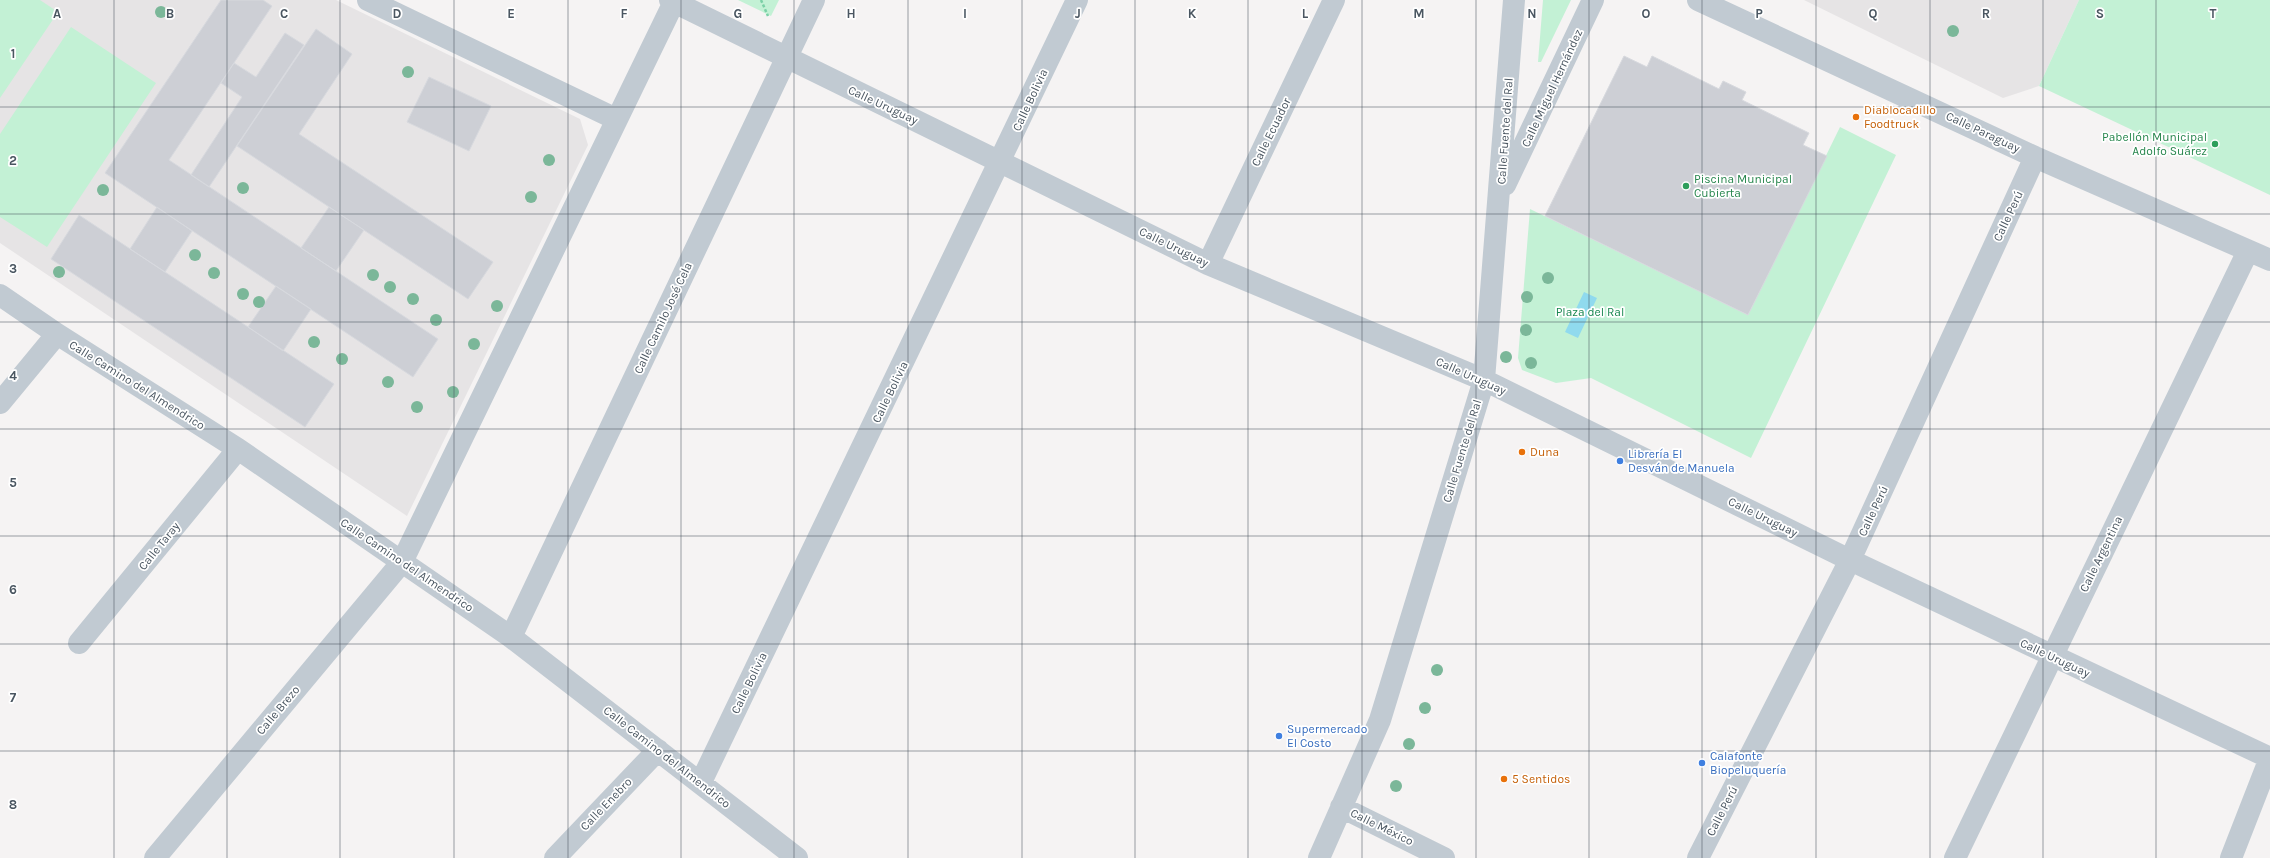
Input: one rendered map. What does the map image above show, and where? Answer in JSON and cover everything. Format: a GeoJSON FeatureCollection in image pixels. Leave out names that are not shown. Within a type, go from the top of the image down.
{"type":"FeatureCollection","features":[{"type":"Feature","properties":{"kind":"street"},"geometry":{"type":"LineString","coordinates":[[368,0],[616,119]]}},
{"type":"Feature","properties":{"kind":"street","name":"Calle Camilo José Cela"},"geometry":{"type":"LineString","coordinates":[[511,637],[814,0]]}},
{"type":"Feature","properties":{"kind":"street","name":"Calle Bolivia"},"geometry":{"type":"LineString","coordinates":[[701,782],[1001,161],[1077,0]]}},
{"type":"Feature","properties":{"kind":"street","name":"Calle Ecuador"},"geometry":{"type":"LineString","coordinates":[[1208,264],[1334,0]]}},
{"type":"Feature","properties":{"kind":"street","name":"Calle Fuente del Ral"},"geometry":{"type":"LineString","coordinates":[[1319,858],[1380,720],[1484,380],[1500,197],[1514,0]]}},
{"type":"Feature","properties":{"kind":"street","name":"Calle Miguel Hernández"},"geometry":{"type":"LineString","coordinates":[[1500,197],[1594,0]]}},
{"type":"Feature","properties":{"kind":"street","name":"Calle Paraguay"},"geometry":{"type":"LineString","coordinates":[[1698,0],[2035,157],[2270,260]]}},
{"type":"Feature","properties":{"kind":"street","name":"Calle Brezo"},"geometry":{"type":"LineString","coordinates":[[155,858],[402,562],[672,1]]}},
{"type":"Feature","properties":{"kind":"street","name":"Calle Uruguay"},"geometry":{"type":"LineString","coordinates":[[672,1],[786,58],[1001,161],[1208,264],[1484,380],[1850,560],[2052,657],[2270,758]]}},
{"type":"Feature","properties":{"kind":"street","name":"Calle Perú"},"geometry":{"type":"LineString","coordinates":[[1698,858],[1850,560],[2035,157]]}},
{"type":"Feature","properties":{"kind":"street","name":"Calle Argentina"},"geometry":{"type":"LineString","coordinates":[[1955,858],[2248,251]]}},
{"type":"Feature","properties":{"kind":"street","name":"Calle Camino del Almendrico"},"geometry":{"type":"LineString","coordinates":[[0,295],[57,334],[238,449],[511,637],[701,782],[797,858]]}},
{"type":"Feature","properties":{"kind":"street"},"geometry":{"type":"LineString","coordinates":[[0,403],[57,334]]}},
{"type":"Feature","properties":{"kind":"street","name":"Calle Taray"},"geometry":{"type":"LineString","coordinates":[[79,643],[238,449]]}},
{"type":"Feature","properties":{"kind":"street","name":"Calle Enebro"},"geometry":{"type":"LineString","coordinates":[[554,858],[658,750]]}},
{"type":"Feature","properties":{"kind":"street"},"geometry":{"type":"LineString","coordinates":[[2231,858],[2270,758]]}},
{"type":"Feature","properties":{"kind":"street","name":"Calle México"},"geometry":{"type":"LineString","coordinates":[[1341,807],[1444,858]]}},
{"type":"Feature","properties":{"kind":"shaded area"},"geometry":{"type":"Polygon","coordinates":[[[0,0],[336,0],[580,119],[588,145],[407,516],[0,243],[0,0]]]}},
{"type":"Feature","properties":{"kind":"shaded area"},"geometry":{"type":"Polygon","coordinates":[[[1804,0],[2079,0],[2039,86],[2003,98],[1804,0]]]}},
{"type":"Feature","properties":{"kind":"green space"},"geometry":{"type":"Polygon","coordinates":[[[0,0],[40,0],[58,12],[0,98],[0,0]]]}},
{"type":"Feature","properties":{"kind":"green space"},"geometry":{"type":"Polygon","coordinates":[[[738,0],[779,0],[771,16],[738,0]]]}},
{"type":"Feature","properties":{"kind":"green space"},"geometry":{"type":"Polygon","coordinates":[[[1543,0],[1571,0],[1541,62],[1538,62],[1543,0]]]}},
{"type":"Feature","properties":{"kind":"green space","name":"Pabellón Municipal Adolfo Suárez"},"geometry":{"type":"Polygon","coordinates":[[[2079,0],[2270,0],[2270,195],[2039,86],[2079,0]]]}},
{"type":"Feature","properties":{"kind":"green space"},"geometry":{"type":"Polygon","coordinates":[[[71,27],[156,83],[47,247],[0,217],[0,134],[71,27]]]}},
{"type":"Feature","properties":{"kind":"green space","name":"Plaza del Ral"},"geometry":{"type":"Polygon","coordinates":[[[1840,127],[1896,155],[1751,458],[1591,378],[1556,383],[1522,370],[1518,358],[1530,209],[1748,315],[1840,127]]]}},
{"type":"Feature","properties":{"kind":"water"},"geometry":{"type":"Polygon","coordinates":[[[1584,292],[1597,298],[1578,338],[1565,332],[1584,292]]]}},
{"type":"Feature","properties":{"kind":"building"},"geometry":{"type":"Polygon","coordinates":[[[221,0],[263,0],[272,6],[169,160],[438,339],[413,377],[105,173],[221,0]]]}},
{"type":"Feature","properties":{"kind":"building"},"geometry":{"type":"Polygon","coordinates":[[[316,29],[352,54],[299,134],[493,262],[468,299],[237,146],[316,29]]]}},
{"type":"Feature","properties":{"kind":"building"},"geometry":{"type":"Polygon","coordinates":[[[285,33],[304,45],[209,187],[191,175],[242,97],[221,83],[234,63],[256,77],[285,33]]]}},
{"type":"Feature","properties":{"kind":"building","name":"Piscina Municipal Cubierta"},"geometry":{"type":"Polygon","coordinates":[[[1624,56],[1647,67],[1652,56],[1719,89],[1723,81],[1746,92],[1742,100],[1809,133],[1803,145],[1827,156],[1748,315],[1545,216],[1624,56]]]}},
{"type":"Feature","properties":{"kind":"building"},"geometry":{"type":"Polygon","coordinates":[[[429,77],[491,106],[469,151],[407,122],[429,77]]]}},
{"type":"Feature","properties":{"kind":"building"},"geometry":{"type":"Polygon","coordinates":[[[157,207],[192,231],[165,272],[130,249],[157,207]]]}},
{"type":"Feature","properties":{"kind":"building"},"geometry":{"type":"Polygon","coordinates":[[[329,207],[364,230],[336,271],[301,248],[329,207]]]}},
{"type":"Feature","properties":{"kind":"building"},"geometry":{"type":"Polygon","coordinates":[[[79,215],[334,384],[305,427],[51,259],[79,215]]]}},
{"type":"Feature","properties":{"kind":"building"},"geometry":{"type":"Polygon","coordinates":[[[276,286],[311,309],[283,351],[248,327],[276,286]]]}},
{"type":"Feature","properties":{"kind":"place","name":"Diablocadillo Foodtruck"},"geometry":{"type":"Point","coordinates":[1856,117]}},
{"type":"Feature","properties":{"kind":"place","name":"Pabellón Municipal Adolfo Suárez"},"geometry":{"type":"Point","coordinates":[2215,144]}},
{"type":"Feature","properties":{"kind":"place","name":"Piscina Municipal Cubierta"},"geometry":{"type":"Point","coordinates":[1686,186]}},
{"type":"Feature","properties":{"kind":"place","name":"Duna"},"geometry":{"type":"Point","coordinates":[1522,452]}},
{"type":"Feature","properties":{"kind":"place","name":"Librería El Desván de Manuela"},"geometry":{"type":"Point","coordinates":[1620,461]}},
{"type":"Feature","properties":{"kind":"place","name":"Supermercado El Costo"},"geometry":{"type":"Point","coordinates":[1279,736]}},
{"type":"Feature","properties":{"kind":"place","name":"Calafonte Biopeluquería"},"geometry":{"type":"Point","coordinates":[1702,763]}},
{"type":"Feature","properties":{"kind":"place","name":"5 Sentidos"},"geometry":{"type":"Point","coordinates":[1504,779]}}]}
